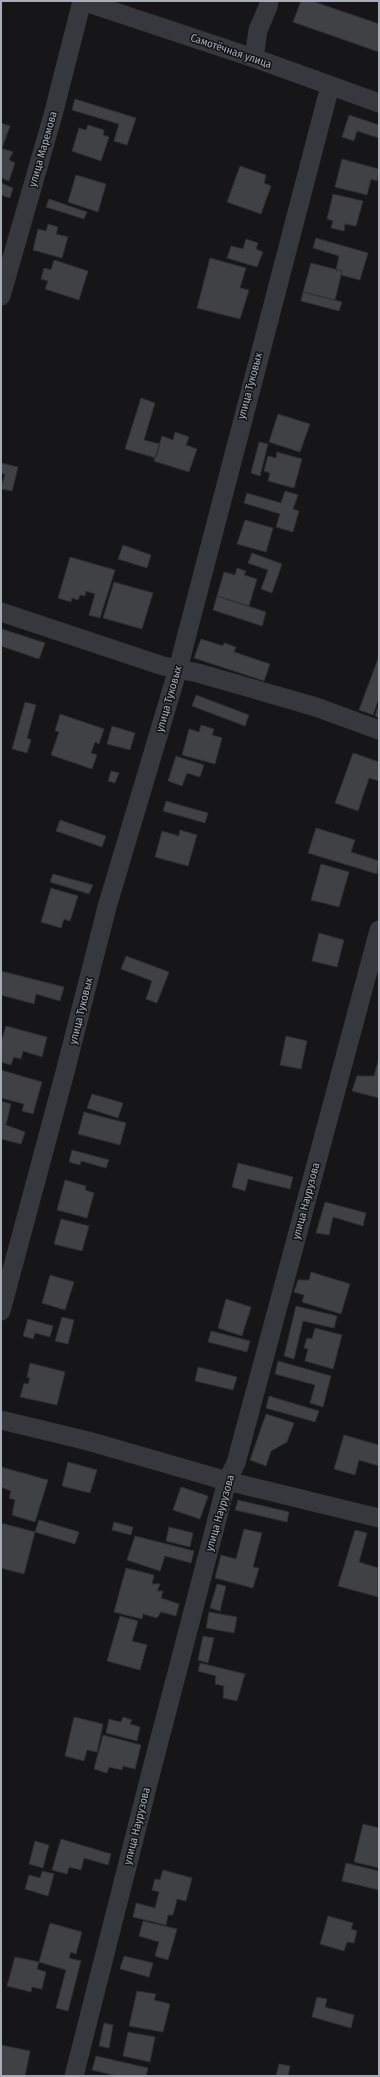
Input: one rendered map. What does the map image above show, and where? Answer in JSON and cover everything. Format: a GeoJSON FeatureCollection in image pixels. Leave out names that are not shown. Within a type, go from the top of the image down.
{"type":"FeatureCollection","features":[{"type":"Feature","properties":{"kind":"street","name":"Самотёчная улица"},"geometry":{"type":"LineString","coordinates":[[82,1],[254,58],[379,102]]}},
{"type":"Feature","properties":{"kind":"street","name":"улица Маремова"},"geometry":{"type":"LineString","coordinates":[[1,296],[53,115],[82,1]]}},
{"type":"Feature","properties":{"kind":"street"},"geometry":{"type":"LineString","coordinates":[[254,58],[258,30],[268,7],[268,1]]}},
{"type":"Feature","properties":{"kind":"street","name":"улица Туковых"},"geometry":{"type":"LineString","coordinates":[[1,1311],[66,1068],[107,907],[178,669],[330,86]]}},
{"type":"Feature","properties":{"kind":"street"},"geometry":{"type":"LineString","coordinates":[[1,612],[163,666],[198,673],[316,707],[379,730]]}},
{"type":"Feature","properties":{"kind":"street","name":"улица Наурузова"},"geometry":{"type":"LineString","coordinates":[[74,2076],[227,1481],[238,1456],[379,930]]}},
{"type":"Feature","properties":{"kind":"street"},"geometry":{"type":"LineString","coordinates":[[1,1420],[88,1441],[227,1481],[379,1518]]}},
{"type":"Feature","properties":{"kind":"building"},"geometry":{"type":"Polygon","coordinates":[[[301,1],[312,1],[379,24],[379,52],[293,22],[301,1]]]}},
{"type":"Feature","properties":{"kind":"building"},"geometry":{"type":"Polygon","coordinates":[[[75,99],[136,118],[127,145],[114,141],[119,124],[72,110],[75,99]]]}},
{"type":"Feature","properties":{"kind":"building"},"geometry":{"type":"Polygon","coordinates":[[[349,115],[379,125],[379,138],[357,131],[354,141],[342,137],[349,115]]]}},
{"type":"Feature","properties":{"kind":"building"},"geometry":{"type":"Polygon","coordinates":[[[1,123],[10,126],[2,148],[1,148],[1,123]]]}},
{"type":"Feature","properties":{"kind":"building"},"geometry":{"type":"Polygon","coordinates":[[[88,125],[104,130],[103,135],[109,137],[101,161],[72,151],[79,128],[86,130],[88,125]]]}},
{"type":"Feature","properties":{"kind":"building"},"geometry":{"type":"Polygon","coordinates":[[[1,148],[13,152],[9,160],[15,163],[9,181],[1,178],[1,148]]]}},
{"type":"Feature","properties":{"kind":"building"},"geometry":{"type":"Polygon","coordinates":[[[342,159],[379,169],[377,181],[371,179],[367,195],[335,187],[342,159]]]}},
{"type":"Feature","properties":{"kind":"building"},"geometry":{"type":"Polygon","coordinates":[[[240,166],[266,175],[264,183],[271,186],[261,214],[227,202],[240,166]]]}},
{"type":"Feature","properties":{"kind":"building"},"geometry":{"type":"Polygon","coordinates":[[[76,175],[106,184],[98,212],[68,202],[76,175]]]}},
{"type":"Feature","properties":{"kind":"building"},"geometry":{"type":"Polygon","coordinates":[[[1,183],[13,188],[10,198],[1,195],[1,183]]]}},
{"type":"Feature","properties":{"kind":"building"},"geometry":{"type":"Polygon","coordinates":[[[333,194],[363,201],[356,226],[345,224],[344,231],[331,228],[333,221],[327,219],[333,194]]]}},
{"type":"Feature","properties":{"kind":"building"},"geometry":{"type":"Polygon","coordinates":[[[49,199],[87,212],[84,219],[46,207],[49,199]]]}},
{"type":"Feature","properties":{"kind":"building"},"geometry":{"type":"Polygon","coordinates":[[[48,224],[58,227],[56,234],[68,237],[62,258],[33,250],[38,229],[46,231],[48,224]]]}},
{"type":"Feature","properties":{"kind":"building"},"geometry":{"type":"Polygon","coordinates":[[[316,238],[368,253],[360,280],[341,275],[342,271],[336,270],[339,256],[313,248],[316,238]]]}},
{"type":"Feature","properties":{"kind":"building"},"geometry":{"type":"Polygon","coordinates":[[[246,239],[258,243],[256,249],[263,252],[257,267],[227,258],[231,246],[243,249],[246,239]]]}},
{"type":"Feature","properties":{"kind":"building"},"geometry":{"type":"Polygon","coordinates":[[[210,258],[246,268],[240,288],[249,290],[240,319],[197,308],[210,258]]]}},
{"type":"Feature","properties":{"kind":"building"},"geometry":{"type":"Polygon","coordinates":[[[54,260],[88,271],[79,300],[45,289],[48,281],[41,279],[44,268],[51,270],[54,260]]]}},
{"type":"Feature","properties":{"kind":"building"},"geometry":{"type":"Polygon","coordinates":[[[311,263],[342,271],[335,300],[303,292],[311,263]]]}},
{"type":"Feature","properties":{"kind":"building"},"geometry":{"type":"Polygon","coordinates":[[[303,292],[342,302],[339,311],[301,301],[303,292]]]}},
{"type":"Feature","properties":{"kind":"building"},"geometry":{"type":"Polygon","coordinates":[[[141,398],[155,403],[144,440],[160,444],[156,458],[125,449],[141,398]]]}},
{"type":"Feature","properties":{"kind":"building"},"geometry":{"type":"Polygon","coordinates":[[[278,414],[310,424],[300,452],[269,442],[278,414]]]}},
{"type":"Feature","properties":{"kind":"building"},"geometry":{"type":"Polygon","coordinates":[[[175,432],[189,437],[186,445],[197,449],[189,472],[154,461],[162,436],[173,440],[175,432]]]}},
{"type":"Feature","properties":{"kind":"building"},"geometry":{"type":"Polygon","coordinates":[[[259,442],[268,444],[260,476],[251,473],[259,442]]]}},
{"type":"Feature","properties":{"kind":"building"},"geometry":{"type":"Polygon","coordinates":[[[277,452],[302,459],[294,488],[268,481],[270,473],[264,471],[268,456],[276,458],[277,452]]]}},
{"type":"Feature","properties":{"kind":"building"},"geometry":{"type":"Polygon","coordinates":[[[1,463],[18,467],[12,491],[1,489],[5,474],[1,473],[1,463]]]}},
{"type":"Feature","properties":{"kind":"building"},"geometry":{"type":"Polygon","coordinates":[[[285,491],[298,495],[293,509],[299,511],[293,532],[276,527],[280,514],[244,503],[247,493],[281,503],[285,491]]]}},
{"type":"Feature","properties":{"kind":"building"},"geometry":{"type":"Polygon","coordinates":[[[245,520],[273,528],[266,552],[237,544],[245,520]]]}},
{"type":"Feature","properties":{"kind":"building"},"geometry":{"type":"Polygon","coordinates":[[[123,545],[151,555],[147,568],[118,559],[123,545]]]}},
{"type":"Feature","properties":{"kind":"building"},"geometry":{"type":"Polygon","coordinates":[[[252,553],[282,564],[272,593],[261,589],[268,570],[248,563],[252,553]]]}},
{"type":"Feature","properties":{"kind":"building"},"geometry":{"type":"Polygon","coordinates":[[[70,557],[115,570],[100,618],[89,615],[95,594],[86,591],[85,596],[80,595],[78,600],[72,598],[71,602],[58,598],[70,557]]]}},
{"type":"Feature","properties":{"kind":"building"},"geometry":{"type":"Polygon","coordinates":[[[237,568],[246,571],[244,575],[257,579],[249,606],[217,596],[224,572],[235,575],[237,568]]]}},
{"type":"Feature","properties":{"kind":"building"},"geometry":{"type":"Polygon","coordinates":[[[114,582],[153,593],[142,629],[103,618],[114,582]]]}},
{"type":"Feature","properties":{"kind":"building"},"geometry":{"type":"Polygon","coordinates":[[[217,596],[266,612],[262,626],[213,610],[217,596]]]}},
{"type":"Feature","properties":{"kind":"building"},"geometry":{"type":"Polygon","coordinates":[[[2,629],[45,643],[39,659],[1,646],[2,629]]]}},
{"type":"Feature","properties":{"kind":"building"},"geometry":{"type":"Polygon","coordinates":[[[201,639],[223,646],[224,643],[236,647],[234,652],[270,664],[264,681],[194,658],[201,639]]]}},
{"type":"Feature","properties":{"kind":"building"},"geometry":{"type":"Polygon","coordinates":[[[379,656],[379,698],[373,715],[359,710],[379,656]]]}},
{"type":"Feature","properties":{"kind":"building"},"geometry":{"type":"Polygon","coordinates":[[[196,695],[249,715],[245,726],[192,706],[196,695]]]}},
{"type":"Feature","properties":{"kind":"building"},"geometry":{"type":"Polygon","coordinates":[[[25,702],[36,705],[27,738],[31,740],[27,753],[12,749],[25,702]]]}},
{"type":"Feature","properties":{"kind":"building"},"geometry":{"type":"Polygon","coordinates":[[[379,704],[379,718],[375,716],[379,704]]]}},
{"type":"Feature","properties":{"kind":"building"},"geometry":{"type":"Polygon","coordinates":[[[60,714],[104,729],[99,744],[95,742],[91,753],[97,755],[92,769],[51,755],[59,732],[55,731],[60,714]]]}},
{"type":"Feature","properties":{"kind":"building"},"geometry":{"type":"Polygon","coordinates":[[[201,725],[214,729],[212,735],[222,738],[215,764],[182,755],[189,729],[199,732],[201,725]]]}},
{"type":"Feature","properties":{"kind":"building"},"geometry":{"type":"Polygon","coordinates":[[[112,726],[135,733],[130,750],[107,744],[112,726]]]}},
{"type":"Feature","properties":{"kind":"building"},"geometry":{"type":"Polygon","coordinates":[[[353,753],[379,762],[379,781],[369,778],[358,811],[335,803],[353,753]]]}},
{"type":"Feature","properties":{"kind":"building"},"geometry":{"type":"Polygon","coordinates":[[[176,756],[204,765],[200,777],[187,773],[182,786],[168,781],[176,756]]]}},
{"type":"Feature","properties":{"kind":"building"},"geometry":{"type":"Polygon","coordinates":[[[111,771],[119,773],[115,783],[108,781],[111,771]]]}},
{"type":"Feature","properties":{"kind":"building"},"geometry":{"type":"Polygon","coordinates":[[[166,801],[208,813],[205,823],[163,811],[166,801]]]}},
{"type":"Feature","properties":{"kind":"building"},"geometry":{"type":"Polygon","coordinates":[[[60,820],[106,836],[102,847],[56,831],[60,820]]]}},
{"type":"Feature","properties":{"kind":"building"},"geometry":{"type":"Polygon","coordinates":[[[316,828],[355,840],[351,852],[379,861],[377,874],[308,853],[316,828]]]}},
{"type":"Feature","properties":{"kind":"building"},"geometry":{"type":"Polygon","coordinates":[[[180,830],[197,835],[188,866],[155,857],[162,831],[179,836],[180,830]]]}},
{"type":"Feature","properties":{"kind":"building"},"geometry":{"type":"Polygon","coordinates":[[[321,864],[349,872],[339,907],[311,900],[321,864]]]}},
{"type":"Feature","properties":{"kind":"building"},"geometry":{"type":"Polygon","coordinates":[[[53,874],[93,885],[89,894],[50,882],[53,874]]]}},
{"type":"Feature","properties":{"kind":"building"},"geometry":{"type":"Polygon","coordinates":[[[51,888],[78,896],[70,921],[64,919],[61,928],[41,922],[51,888]]]}},
{"type":"Feature","properties":{"kind":"building"},"geometry":{"type":"Polygon","coordinates":[[[319,933],[344,940],[337,967],[312,961],[319,933]]]}},
{"type":"Feature","properties":{"kind":"building"},"geometry":{"type":"Polygon","coordinates":[[[126,956],[169,972],[157,1003],[146,999],[152,981],[121,969],[126,956]]]}},
{"type":"Feature","properties":{"kind":"building"},"geometry":{"type":"Polygon","coordinates":[[[1,971],[64,987],[60,1001],[36,994],[34,1004],[1,995],[1,971]]]}},
{"type":"Feature","properties":{"kind":"building"},"geometry":{"type":"Polygon","coordinates":[[[6,1026],[47,1037],[42,1057],[23,1051],[21,1059],[14,1057],[11,1065],[1,1062],[1,1043],[6,1026]]]}},
{"type":"Feature","properties":{"kind":"building"},"geometry":{"type":"Polygon","coordinates":[[[286,1036],[307,1041],[301,1069],[280,1065],[286,1036]]]}},
{"type":"Feature","properties":{"kind":"building"},"geometry":{"type":"Polygon","coordinates":[[[379,1058],[379,1098],[352,1091],[357,1076],[374,1076],[379,1058]]]}},
{"type":"Feature","properties":{"kind":"building"},"geometry":{"type":"Polygon","coordinates":[[[1,1070],[42,1082],[33,1114],[22,1111],[24,1104],[1,1098],[1,1070]]]}},
{"type":"Feature","properties":{"kind":"building"},"geometry":{"type":"Polygon","coordinates":[[[92,1094],[123,1103],[118,1118],[87,1108],[92,1094]]]}},
{"type":"Feature","properties":{"kind":"building"},"geometry":{"type":"Polygon","coordinates":[[[1,1101],[11,1104],[6,1125],[25,1132],[21,1144],[1,1139],[1,1101]]]}},
{"type":"Feature","properties":{"kind":"building"},"geometry":{"type":"Polygon","coordinates":[[[84,1112],[126,1123],[120,1145],[78,1134],[84,1112]]]}},
{"type":"Feature","properties":{"kind":"building"},"geometry":{"type":"Polygon","coordinates":[[[72,1150],[109,1160],[106,1168],[81,1161],[80,1165],[69,1162],[72,1150]]]}},
{"type":"Feature","properties":{"kind":"building"},"geometry":{"type":"Polygon","coordinates":[[[238,1163],[293,1177],[290,1189],[248,1179],[245,1191],[232,1187],[238,1163]]]}},
{"type":"Feature","properties":{"kind":"building"},"geometry":{"type":"Polygon","coordinates":[[[65,1180],[86,1186],[85,1190],[94,1193],[87,1218],[57,1210],[65,1180]]]}},
{"type":"Feature","properties":{"kind":"building"},"geometry":{"type":"Polygon","coordinates":[[[325,1202],[366,1213],[363,1226],[333,1217],[329,1235],[316,1233],[325,1202]]]}},
{"type":"Feature","properties":{"kind":"building"},"geometry":{"type":"Polygon","coordinates":[[[61,1219],[89,1226],[82,1251],[54,1244],[61,1219]]]}},
{"type":"Feature","properties":{"kind":"building"},"geometry":{"type":"Polygon","coordinates":[[[311,1272],[350,1284],[341,1314],[302,1302],[304,1295],[294,1292],[298,1280],[309,1280],[311,1272]]]}},
{"type":"Feature","properties":{"kind":"building"},"geometry":{"type":"Polygon","coordinates":[[[50,1275],[74,1282],[65,1310],[42,1303],[50,1275]]]}},
{"type":"Feature","properties":{"kind":"building"},"geometry":{"type":"Polygon","coordinates":[[[226,1299],[251,1307],[242,1336],[218,1328],[226,1299]]]}},
{"type":"Feature","properties":{"kind":"building"},"geometry":{"type":"Polygon","coordinates":[[[296,1306],[337,1316],[334,1328],[303,1321],[294,1359],[284,1356],[296,1306]]]}},
{"type":"Feature","properties":{"kind":"building"},"geometry":{"type":"Polygon","coordinates":[[[62,1317],[74,1320],[68,1344],[55,1341],[62,1317]]]}},
{"type":"Feature","properties":{"kind":"building"},"geometry":{"type":"Polygon","coordinates":[[[28,1319],[53,1326],[50,1337],[35,1333],[33,1339],[23,1336],[28,1319]]]}},
{"type":"Feature","properties":{"kind":"building"},"geometry":{"type":"Polygon","coordinates":[[[315,1328],[342,1335],[333,1369],[305,1361],[308,1349],[304,1348],[307,1338],[312,1339],[315,1328]]]}},
{"type":"Feature","properties":{"kind":"building"},"geometry":{"type":"Polygon","coordinates":[[[211,1331],[250,1341],[247,1352],[208,1342],[211,1331]]]}},
{"type":"Feature","properties":{"kind":"building"},"geometry":{"type":"Polygon","coordinates":[[[278,1361],[331,1376],[323,1407],[310,1403],[315,1385],[275,1374],[278,1361]]]}},
{"type":"Feature","properties":{"kind":"building"},"geometry":{"type":"Polygon","coordinates":[[[30,1363],[65,1372],[57,1405],[20,1397],[24,1383],[28,1384],[30,1378],[27,1377],[30,1363]]]}},
{"type":"Feature","properties":{"kind":"building"},"geometry":{"type":"Polygon","coordinates":[[[198,1367],[237,1377],[233,1390],[195,1381],[198,1367]]]}},
{"type":"Feature","properties":{"kind":"building"},"geometry":{"type":"Polygon","coordinates":[[[269,1396],[319,1411],[315,1422],[266,1408],[269,1396]]]}},
{"type":"Feature","properties":{"kind":"building"},"geometry":{"type":"Polygon","coordinates":[[[266,1414],[294,1423],[287,1442],[271,1451],[266,1466],[250,1460],[266,1414]]]}},
{"type":"Feature","properties":{"kind":"building"},"geometry":{"type":"Polygon","coordinates":[[[344,1435],[379,1445],[379,1466],[359,1460],[355,1475],[334,1469],[344,1435]]]}},
{"type":"Feature","properties":{"kind":"building"},"geometry":{"type":"Polygon","coordinates":[[[68,1462],[97,1470],[90,1493],[62,1486],[68,1462]]]}},
{"type":"Feature","properties":{"kind":"building"},"geometry":{"type":"Polygon","coordinates":[[[1,1467],[48,1480],[35,1522],[12,1515],[15,1500],[9,1498],[11,1491],[1,1487],[1,1467]]]}},
{"type":"Feature","properties":{"kind":"building"},"geometry":{"type":"Polygon","coordinates":[[[181,1487],[208,1496],[200,1519],[173,1510],[181,1487]]]}},
{"type":"Feature","properties":{"kind":"building"},"geometry":{"type":"Polygon","coordinates":[[[238,1500],[289,1512],[287,1522],[235,1510],[238,1500]]]}},
{"type":"Feature","properties":{"kind":"building"},"geometry":{"type":"Polygon","coordinates":[[[39,1520],[79,1532],[75,1544],[35,1532],[39,1520]]]}},
{"type":"Feature","properties":{"kind":"building"},"geometry":{"type":"Polygon","coordinates":[[[114,1522],[133,1527],[131,1535],[112,1530],[114,1522]]]}},
{"type":"Feature","properties":{"kind":"building"},"geometry":{"type":"Polygon","coordinates":[[[1,1523],[35,1532],[24,1574],[1,1568],[1,1523]]]}},
{"type":"Feature","properties":{"kind":"building"},"geometry":{"type":"Polygon","coordinates":[[[169,1527],[193,1533],[190,1547],[166,1541],[169,1527]]]}},
{"type":"Feature","properties":{"kind":"building"},"geometry":{"type":"Polygon","coordinates":[[[244,1529],[262,1533],[253,1567],[259,1568],[253,1588],[215,1578],[221,1555],[236,1559],[244,1529]]]}},
{"type":"Feature","properties":{"kind":"building"},"geometry":{"type":"Polygon","coordinates":[[[355,1530],[367,1533],[359,1562],[378,1568],[378,1597],[338,1586],[355,1530]]]}},
{"type":"Feature","properties":{"kind":"building"},"geometry":{"type":"Polygon","coordinates":[[[135,1536],[194,1551],[191,1563],[165,1556],[160,1571],[127,1560],[135,1536]]]}},
{"type":"Feature","properties":{"kind":"building"},"geometry":{"type":"Polygon","coordinates":[[[126,1568],[154,1575],[152,1584],[160,1584],[157,1591],[163,1591],[161,1598],[179,1604],[176,1616],[161,1612],[157,1618],[143,1614],[142,1619],[114,1612],[126,1568]]]}},
{"type":"Feature","properties":{"kind":"building"},"geometry":{"type":"Polygon","coordinates":[[[217,1584],[226,1586],[220,1611],[210,1608],[217,1584]]]}},
{"type":"Feature","properties":{"kind":"building"},"geometry":{"type":"Polygon","coordinates":[[[209,1612],[237,1617],[234,1633],[206,1628],[209,1612]]]}},
{"type":"Feature","properties":{"kind":"building"},"geometry":{"type":"Polygon","coordinates":[[[120,1616],[138,1621],[132,1641],[147,1645],[140,1670],[107,1661],[120,1616]]]}},
{"type":"Feature","properties":{"kind":"building"},"geometry":{"type":"Polygon","coordinates":[[[203,1636],[214,1638],[208,1663],[198,1660],[203,1636]]]}},
{"type":"Feature","properties":{"kind":"building"},"geometry":{"type":"Polygon","coordinates":[[[200,1663],[245,1674],[237,1701],[223,1698],[224,1686],[215,1684],[216,1676],[198,1671],[200,1663]]]}},
{"type":"Feature","properties":{"kind":"building"},"geometry":{"type":"Polygon","coordinates":[[[74,1717],[103,1724],[97,1752],[87,1750],[84,1761],[65,1756],[74,1717]]]}},
{"type":"Feature","properties":{"kind":"building"},"geometry":{"type":"Polygon","coordinates":[[[123,1717],[132,1720],[130,1724],[140,1727],[137,1741],[106,1733],[109,1719],[121,1722],[123,1717]]]}},
{"type":"Feature","properties":{"kind":"building"},"geometry":{"type":"Polygon","coordinates":[[[103,1735],[141,1745],[135,1769],[123,1766],[122,1770],[109,1767],[107,1773],[94,1769],[103,1735]]]}},
{"type":"Feature","properties":{"kind":"building"},"geometry":{"type":"Polygon","coordinates":[[[363,1824],[379,1828],[379,1868],[354,1862],[363,1824]]]}},
{"type":"Feature","properties":{"kind":"building"},"geometry":{"type":"Polygon","coordinates":[[[61,1839],[111,1854],[108,1865],[84,1858],[81,1870],[69,1867],[67,1874],[52,1870],[61,1839]]]}},
{"type":"Feature","properties":{"kind":"building"},"geometry":{"type":"Polygon","coordinates":[[[35,1841],[49,1845],[43,1868],[29,1864],[35,1841]]]}},
{"type":"Feature","properties":{"kind":"building"},"geometry":{"type":"Polygon","coordinates":[[[346,1863],[379,1871],[379,1890],[342,1881],[346,1863]]]}},
{"type":"Feature","properties":{"kind":"building"},"geometry":{"type":"Polygon","coordinates":[[[163,1870],[192,1878],[186,1901],[177,1899],[173,1915],[168,1915],[166,1925],[133,1917],[136,1903],[155,1908],[159,1892],[152,1890],[155,1879],[160,1880],[163,1870]]]}},
{"type":"Feature","properties":{"kind":"building"},"geometry":{"type":"Polygon","coordinates":[[[42,1871],[54,1874],[48,1896],[25,1889],[29,1875],[40,1878],[42,1871]]]}},
{"type":"Feature","properties":{"kind":"building"},"geometry":{"type":"Polygon","coordinates":[[[328,1916],[353,1923],[351,1929],[357,1931],[354,1943],[347,1942],[344,1951],[320,1944],[328,1916]]]}},
{"type":"Feature","properties":{"kind":"building"},"geometry":{"type":"Polygon","coordinates":[[[143,1921],[177,1929],[168,1960],[155,1956],[159,1942],[139,1936],[143,1921]]]}},
{"type":"Feature","properties":{"kind":"building"},"geometry":{"type":"Polygon","coordinates":[[[50,1923],[82,1932],[76,1954],[71,1952],[69,1958],[81,1961],[68,2011],[56,2008],[66,1970],[39,1962],[50,1923]]]}},
{"type":"Feature","properties":{"kind":"building"},"geometry":{"type":"Polygon","coordinates":[[[124,1956],[153,1963],[149,1977],[120,1969],[124,1956]]]}},
{"type":"Feature","properties":{"kind":"building"},"geometry":{"type":"Polygon","coordinates":[[[15,1957],[39,1962],[37,1969],[46,1972],[42,1989],[32,1987],[31,1992],[7,1986],[15,1957]]]}},
{"type":"Feature","properties":{"kind":"building"},"geometry":{"type":"Polygon","coordinates":[[[137,1991],[156,1994],[154,2000],[170,2004],[163,2032],[129,2026],[137,1991]]]}},
{"type":"Feature","properties":{"kind":"building"},"geometry":{"type":"Polygon","coordinates":[[[317,1997],[327,1999],[325,2007],[354,2015],[351,2028],[312,2017],[317,1997]]]}},
{"type":"Feature","properties":{"kind":"building"},"geometry":{"type":"Polygon","coordinates":[[[104,2023],[113,2025],[109,2048],[99,2046],[104,2023]]]}},
{"type":"Feature","properties":{"kind":"building"},"geometry":{"type":"Polygon","coordinates":[[[128,2032],[155,2037],[150,2062],[123,2056],[128,2032]]]}},
{"type":"Feature","properties":{"kind":"building"},"geometry":{"type":"Polygon","coordinates":[[[1,2045],[30,2051],[25,2076],[1,2076],[1,2045]]]}},
{"type":"Feature","properties":{"kind":"building"},"geometry":{"type":"Polygon","coordinates":[[[96,2056],[148,2068],[146,2076],[117,2076],[92,2070],[96,2056]]]}},
{"type":"Feature","properties":{"kind":"building"},"geometry":{"type":"Polygon","coordinates":[[[279,2064],[290,2066],[288,2076],[276,2076],[279,2064]]]}}]}
